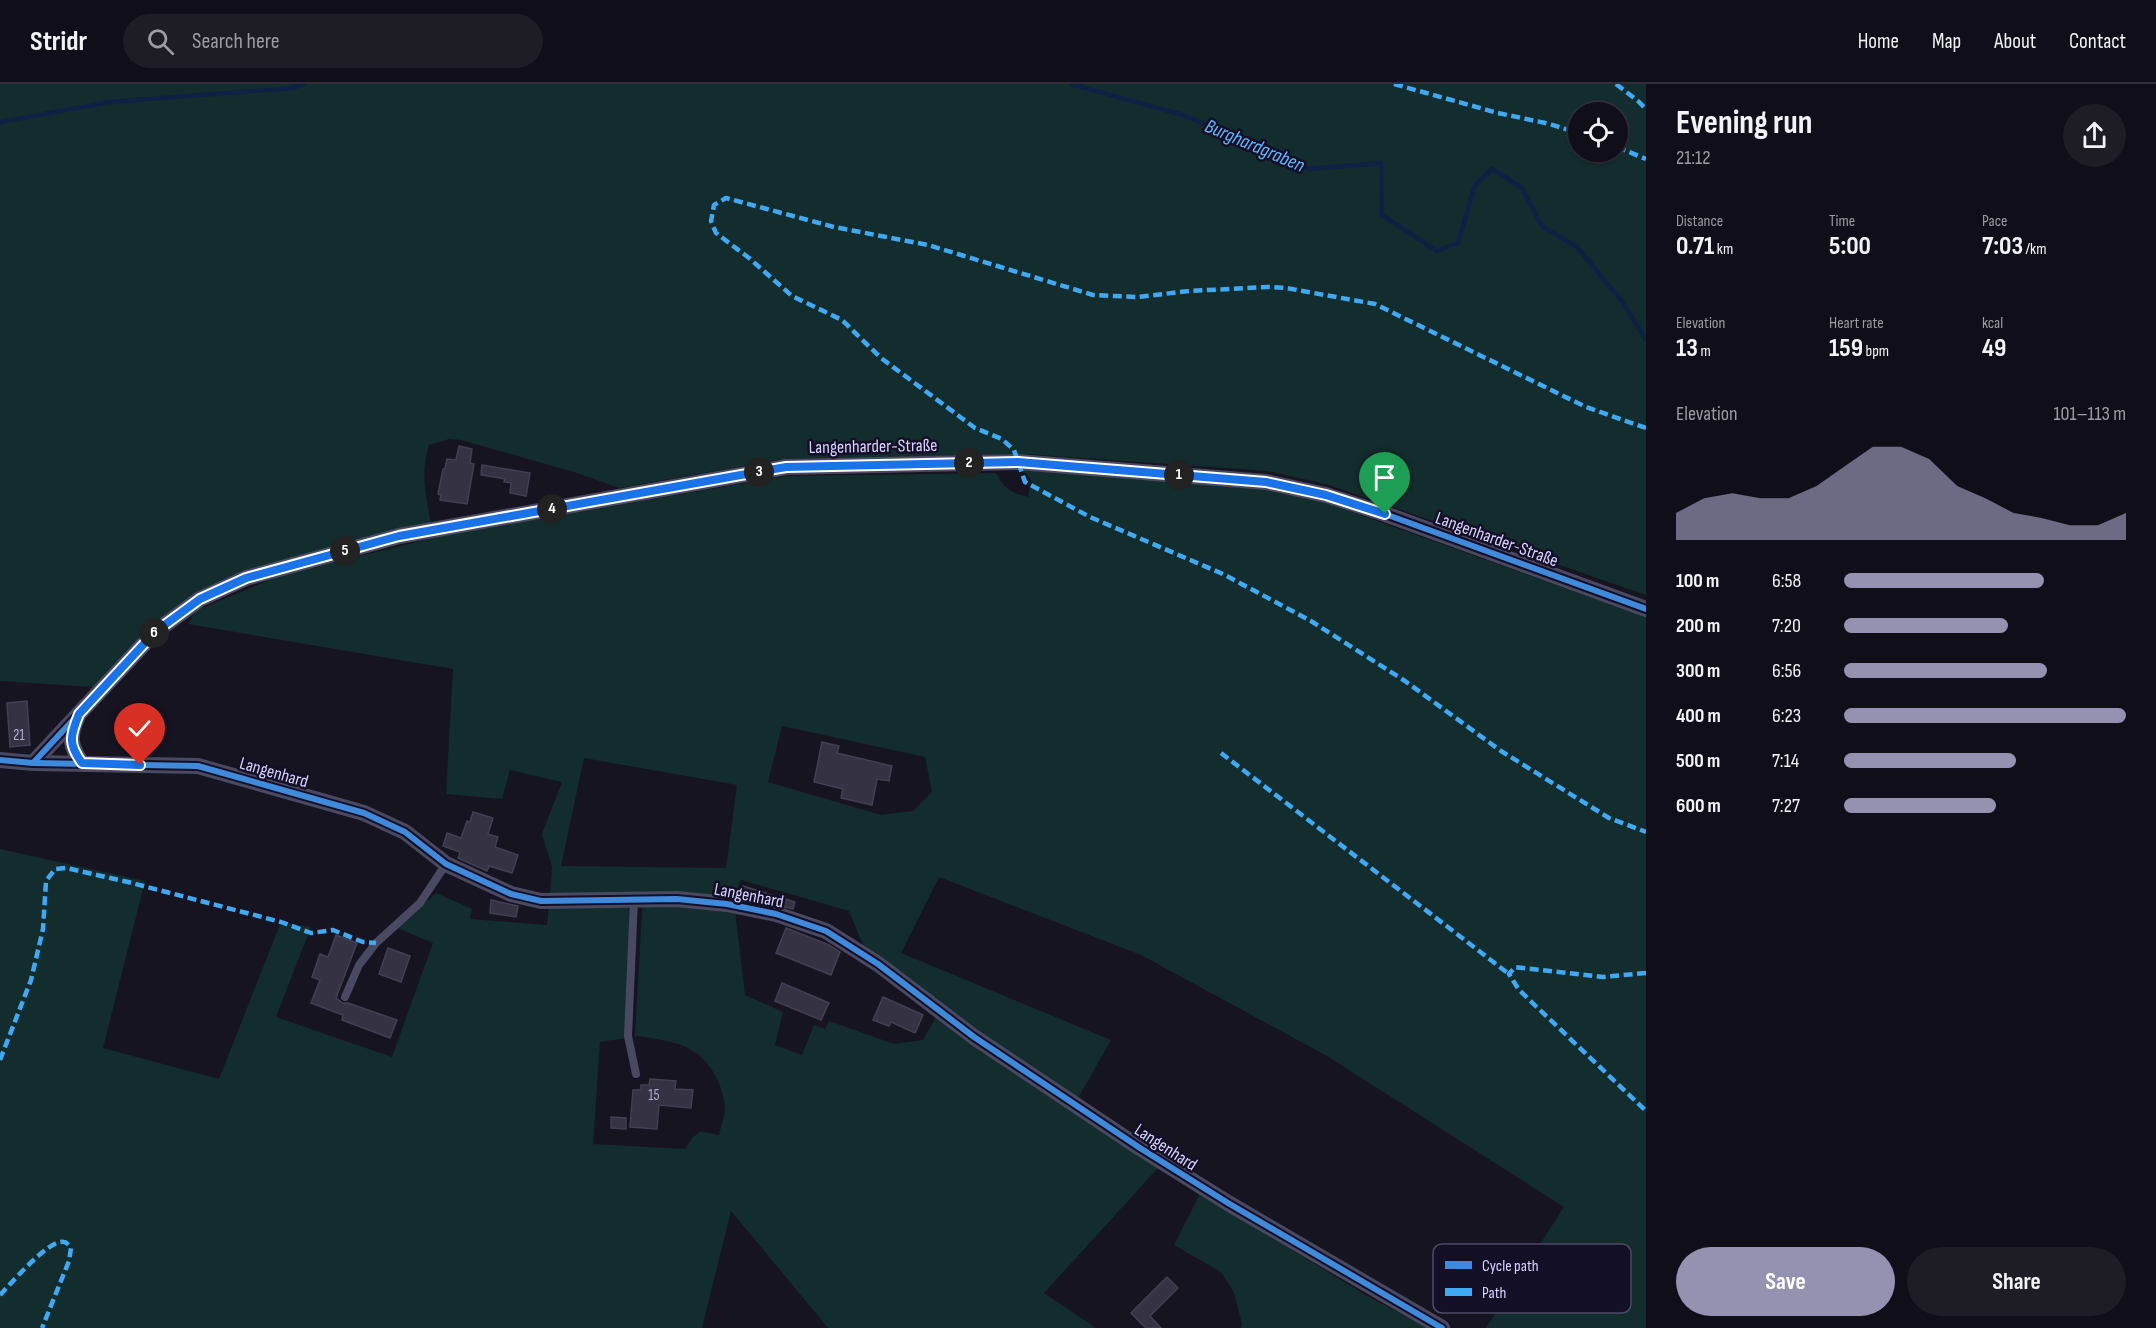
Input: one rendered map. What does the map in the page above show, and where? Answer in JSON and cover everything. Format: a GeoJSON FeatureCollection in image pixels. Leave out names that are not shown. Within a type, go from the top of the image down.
{"type":"FeatureCollection","features":[{"type":"Feature","properties":{"kind":"street","name":"Langenharder-Straße"},"geometry":{"type":"LineString","coordinates":[[79,714],[155,632],[200,599],[246,578],[399,536],[786,467],[1018,462],[1266,482],[1326,495],[1385,514],[1646,609]]}},
{"type":"Feature","properties":{"kind":"street"},"geometry":{"type":"LineString","coordinates":[[79,714],[72,730],[71,743],[82,763]]}},
{"type":"Feature","properties":{"kind":"street"},"geometry":{"type":"LineString","coordinates":[[33,764],[79,714]]}},
{"type":"Feature","properties":{"kind":"street","name":"Langenhard"},"geometry":{"type":"LineString","coordinates":[[0,760],[33,764],[198,766],[364,813],[405,832],[446,864],[502,891],[526,899],[542,901],[677,899],[727,904],[776,914],[826,931],[878,964],[974,1036],[1131,1142],[1228,1203],[1442,1328]]}},
{"type":"Feature","properties":{"kind":"lane"},"geometry":{"type":"LineString","coordinates":[[345,998],[359,965],[376,943],[420,903],[446,864]]}},
{"type":"Feature","properties":{"kind":"lane"},"geometry":{"type":"LineString","coordinates":[[634,900],[628,1036],[636,1074]]}},
{"type":"Feature","properties":{"kind":"green space"},"geometry":{"type":"Polygon","coordinates":[[[0,84],[1646,84],[1646,595],[1329,485],[1268,471],[1025,454],[783,459],[619,488],[577,473],[461,440],[449,439],[429,445],[426,456],[425,484],[431,524],[204,592],[93,687],[0,681],[0,84]]]}},
{"type":"Feature","properties":{"kind":"green space"},"geometry":{"type":"Polygon","coordinates":[[[1022,469],[1262,488],[1324,502],[1646,617],[1646,1328],[1486,1328],[1496,1313],[1631,1313],[1631,1244],[1540,1244],[1564,1207],[1327,1056],[1141,955],[939,877],[901,953],[1111,1040],[1077,1100],[1043,1078],[863,945],[849,911],[741,880],[734,900],[550,895],[552,867],[542,834],[562,782],[510,770],[502,799],[446,794],[453,669],[188,624],[195,611],[279,576],[437,537],[786,476],[996,473],[1009,490],[1028,497],[1031,480],[1022,469]],[[782,726],[768,782],[881,815],[913,811],[932,792],[925,757],[782,726]],[[584,758],[561,866],[726,868],[737,785],[584,758]]]}},
{"type":"Feature","properties":{"kind":"green space"},"geometry":{"type":"Polygon","coordinates":[[[0,849],[145,881],[103,1048],[219,1079],[281,922],[311,927],[276,1017],[392,1057],[433,943],[397,928],[436,893],[472,909],[470,919],[547,925],[549,905],[627,905],[632,916],[626,1038],[600,1042],[593,1144],[685,1149],[693,1137],[701,1131],[719,1135],[725,1111],[724,1099],[713,1072],[694,1052],[670,1042],[635,1037],[642,909],[652,902],[735,910],[745,995],[783,1012],[775,1045],[802,1055],[814,1025],[825,1029],[829,1021],[894,1044],[923,1040],[937,1015],[1158,1168],[1044,1293],[1096,1328],[828,1328],[731,1211],[702,1328],[0,1328],[0,849]]]}},
{"type":"Feature","properties":{"kind":"green space"},"geometry":{"type":"Polygon","coordinates":[[[1200,1194],[1364,1294],[1427,1328],[1241,1328],[1234,1293],[1221,1272],[1174,1245],[1200,1194]]]}},
{"type":"Feature","properties":{"kind":"building"},"geometry":{"type":"Polygon","coordinates":[[[459,446],[472,449],[470,463],[474,464],[467,504],[440,500],[441,495],[438,494],[447,459],[456,460],[459,446]]]}},
{"type":"Feature","properties":{"kind":"building"},"geometry":{"type":"Polygon","coordinates":[[[482,465],[530,473],[526,496],[510,493],[511,483],[504,482],[505,479],[481,475],[482,465]]]}},
{"type":"Feature","properties":{"kind":"building"},"geometry":{"type":"Polygon","coordinates":[[[27,701],[30,745],[10,747],[7,703],[27,701]]]}},
{"type":"Feature","properties":{"kind":"building"},"geometry":{"type":"Polygon","coordinates":[[[822,742],[839,746],[837,753],[892,766],[889,781],[877,779],[872,805],[841,798],[843,789],[814,782],[822,742]]]}},
{"type":"Feature","properties":{"kind":"building"},"geometry":{"type":"Polygon","coordinates":[[[473,812],[493,818],[488,834],[498,837],[495,847],[518,855],[512,873],[489,866],[487,871],[458,858],[460,852],[443,846],[447,833],[461,838],[473,812]]]}},
{"type":"Feature","properties":{"kind":"building"},"geometry":{"type":"Polygon","coordinates":[[[743,886],[795,902],[793,909],[740,896],[743,886]]]}},
{"type":"Feature","properties":{"kind":"building"},"geometry":{"type":"Polygon","coordinates":[[[491,900],[518,906],[516,917],[490,913],[491,900]]]}},
{"type":"Feature","properties":{"kind":"building"},"geometry":{"type":"Polygon","coordinates":[[[786,928],[829,945],[840,952],[831,975],[776,953],[786,928]]]}},
{"type":"Feature","properties":{"kind":"building"},"geometry":{"type":"Polygon","coordinates":[[[336,935],[357,943],[336,998],[343,1003],[397,1020],[390,1038],[342,1020],[343,1015],[311,1003],[320,980],[312,977],[320,954],[328,957],[336,935]]]}},
{"type":"Feature","properties":{"kind":"building"},"geometry":{"type":"Polygon","coordinates":[[[388,948],[410,956],[401,982],[379,974],[388,948]]]}},
{"type":"Feature","properties":{"kind":"building"},"geometry":{"type":"Polygon","coordinates":[[[782,983],[829,1003],[821,1020],[775,1001],[782,983]]]}},
{"type":"Feature","properties":{"kind":"building"},"geometry":{"type":"Polygon","coordinates":[[[883,997],[923,1015],[915,1033],[891,1022],[889,1026],[873,1020],[883,997]]]}},
{"type":"Feature","properties":{"kind":"building"},"geometry":{"type":"Polygon","coordinates":[[[650,1079],[676,1081],[675,1089],[693,1090],[691,1108],[659,1105],[657,1129],[630,1127],[633,1090],[641,1090],[641,1085],[649,1085],[650,1079]]]}},
{"type":"Feature","properties":{"kind":"building"},"geometry":{"type":"Polygon","coordinates":[[[611,1117],[626,1118],[626,1129],[611,1128],[611,1117]]]}},
{"type":"Feature","properties":{"kind":"building"},"geometry":{"type":"Polygon","coordinates":[[[1167,1277],[1178,1288],[1150,1316],[1161,1328],[1146,1328],[1131,1313],[1167,1277]]]}},
{"type":"Feature","properties":{"kind":"waterway","name":"Burghardgraben"},"geometry":{"type":"LineString","coordinates":[[0,122],[109,102],[292,88],[304,84]]}},
{"type":"Feature","properties":{"kind":"waterway","name":"Burghardgraben"},"geometry":{"type":"LineString","coordinates":[[1071,84],[1183,115],[1309,169],[1381,163],[1382,215],[1437,251],[1458,243],[1475,185],[1492,169],[1522,188],[1542,226],[1577,247],[1624,304],[1646,340]]}},
{"type":"Feature","properties":{"kind":"marked path"},"geometry":{"type":"LineString","coordinates":[[1394,84],[1568,130]]}},
{"type":"Feature","properties":{"kind":"marked path"},"geometry":{"type":"LineString","coordinates":[[1616,84],[1646,109]]}},
{"type":"Feature","properties":{"kind":"marked path"},"geometry":{"type":"LineString","coordinates":[[1628,152],[1646,159]]}},
{"type":"Feature","properties":{"kind":"marked path"},"geometry":{"type":"LineString","coordinates":[[1646,428],[1586,407],[1375,304],[1286,288],[1268,287],[1189,291],[1138,297],[1093,295],[928,245],[834,227],[726,198],[714,205],[711,221],[716,233],[749,258],[792,296],[842,320],[881,358],[975,428],[1002,439],[1014,450],[1025,482],[1090,517],[1223,574],[1311,621],[1405,681],[1501,751],[1609,818],[1646,832]]}},
{"type":"Feature","properties":{"kind":"marked path"},"geometry":{"type":"LineString","coordinates":[[1221,753],[1509,974]]}},
{"type":"Feature","properties":{"kind":"marked path"},"geometry":{"type":"LineString","coordinates":[[0,1060],[31,980],[43,929],[46,881],[55,869],[66,868],[128,882],[281,922],[311,933],[333,930],[363,942],[376,943]]}},
{"type":"Feature","properties":{"kind":"marked path"},"geometry":{"type":"LineString","coordinates":[[1646,973],[1603,977],[1515,967],[1509,974],[1519,990],[1646,1111]]}},
{"type":"Feature","properties":{"kind":"marked path"},"geometry":{"type":"LineString","coordinates":[[0,1295],[49,1247],[57,1243],[67,1243],[71,1248],[69,1261],[42,1328]]}},
{"type":"Feature","properties":{"kind":"cycle path"},"geometry":{"type":"LineString","coordinates":[[0,760],[33,763],[155,632],[200,599],[246,578],[399,536],[786,467],[1018,462],[1266,482],[1326,495],[1385,514],[1646,609]]}},
{"type":"Feature","properties":{"kind":"cycle path"},"geometry":{"type":"LineString","coordinates":[[33,763],[198,766],[364,813],[405,832],[446,864],[511,894],[541,901],[677,899],[727,904],[776,914],[826,931],[878,964],[974,1037],[1140,1148],[1228,1203],[1442,1328]]}},
{"type":"Feature","properties":{"kind":"route"},"geometry":{"type":"LineString","coordinates":[[140,765],[82,763],[71,743],[72,730],[79,714],[155,632],[200,599],[246,578],[399,536],[786,467],[1018,462],[1266,482],[1326,495],[1385,514]]}}]}
